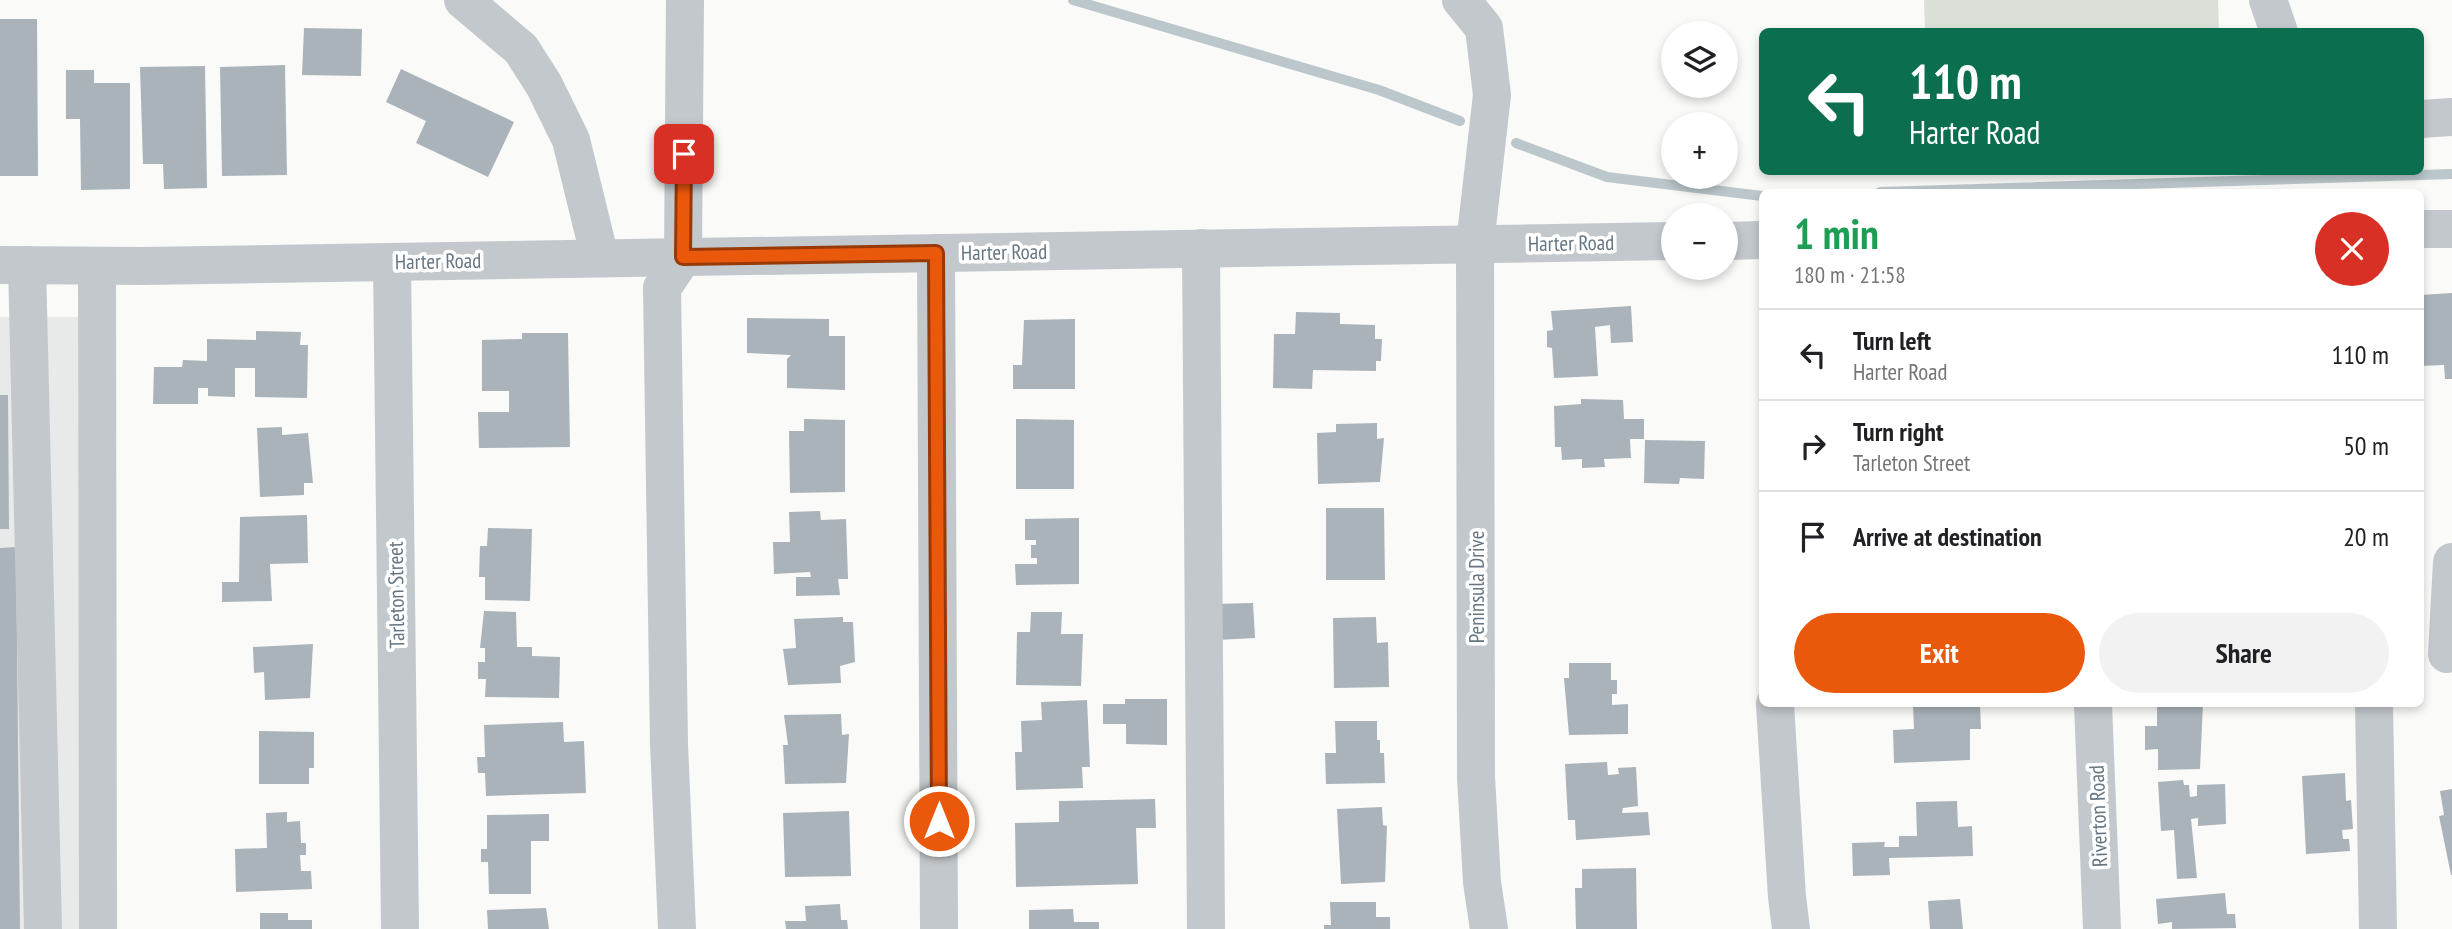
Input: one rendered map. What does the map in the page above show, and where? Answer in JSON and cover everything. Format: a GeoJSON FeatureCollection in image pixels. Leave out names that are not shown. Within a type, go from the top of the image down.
{"type":"FeatureCollection","features":[{"type":"Feature","properties":{"kind":"street"},"geometry":{"type":"LineString","coordinates":[[463,0],[522,49],[544,85],[571,140],[600,258]]}},
{"type":"Feature","properties":{"kind":"street"},"geometry":{"type":"LineString","coordinates":[[677,929],[669,744],[662,288],[683,257],[685,0]]}},
{"type":"Feature","properties":{"kind":"street","name":"Peninsula Drive"},"geometry":{"type":"LineString","coordinates":[[1461,0],[1484,28],[1492,94],[1475,244],[1476,777],[1482,882],[1489,929]]}},
{"type":"Feature","properties":{"kind":"street"},"geometry":{"type":"LineString","coordinates":[[2268,0],[2278,28]]}},
{"type":"Feature","properties":{"kind":"street"},"geometry":{"type":"LineString","coordinates":[[2424,119],[2452,117]]}},
{"type":"Feature","properties":{"kind":"street"},"geometry":{"type":"LineString","coordinates":[[2424,229],[2452,229]]}},
{"type":"Feature","properties":{"kind":"street"},"geometry":{"type":"LineString","coordinates":[[1738,241],[1759,240]]}},
{"type":"Feature","properties":{"kind":"street","name":"Harter Road"},"geometry":{"type":"LineString","coordinates":[[14,265],[392,262],[1661,241]]}},
{"type":"Feature","properties":{"kind":"street"},"geometry":{"type":"LineString","coordinates":[[1201,248],[1206,929]]}},
{"type":"Feature","properties":{"kind":"street"},"geometry":{"type":"LineString","coordinates":[[936,253],[939,929]]}},
{"type":"Feature","properties":{"kind":"street","name":"Tarleton Street"},"geometry":{"type":"LineString","coordinates":[[392,262],[400,929]]}},
{"type":"Feature","properties":{"kind":"street"},"geometry":{"type":"LineString","coordinates":[[14,265],[14,339],[43,929]]}},
{"type":"Feature","properties":{"kind":"street"},"geometry":{"type":"LineString","coordinates":[[97,266],[98,929]]}},
{"type":"Feature","properties":{"kind":"street"},"geometry":{"type":"LineString","coordinates":[[2447,654],[2452,562]]}},
{"type":"Feature","properties":{"kind":"street"},"geometry":{"type":"LineString","coordinates":[[1775,707],[1791,929]]}},
{"type":"Feature","properties":{"kind":"street","name":"Riverton Road"},"geometry":{"type":"LineString","coordinates":[[2093,707],[2102,929]]}},
{"type":"Feature","properties":{"kind":"street"},"geometry":{"type":"LineString","coordinates":[[2374,707],[2378,929]]}},
{"type":"Feature","properties":{"kind":"shaded area"},"geometry":{"type":"Polygon","coordinates":[[[1924,0],[2218,0],[2219,28],[1925,28],[1924,0]]]}},
{"type":"Feature","properties":{"kind":"shaded area"},"geometry":{"type":"Polygon","coordinates":[[[0,317],[78,317],[80,929],[0,929],[0,317]]]}},
{"type":"Feature","properties":{"kind":"building"},"geometry":{"type":"Polygon","coordinates":[[[0,19],[37,19],[38,176],[0,176],[0,19]]]}},
{"type":"Feature","properties":{"kind":"building"},"geometry":{"type":"Polygon","coordinates":[[[304,28],[362,29],[361,76],[302,75],[304,28]]]}},
{"type":"Feature","properties":{"kind":"building"},"geometry":{"type":"Polygon","coordinates":[[[285,65],[287,175],[222,176],[220,67],[285,65]]]}},
{"type":"Feature","properties":{"kind":"building"},"geometry":{"type":"Polygon","coordinates":[[[205,66],[207,188],[164,189],[163,164],[143,164],[140,67],[205,66]]]}},
{"type":"Feature","properties":{"kind":"building"},"geometry":{"type":"Polygon","coordinates":[[[401,69],[514,122],[488,177],[416,143],[426,121],[386,102],[401,69]]]}},
{"type":"Feature","properties":{"kind":"building"},"geometry":{"type":"Polygon","coordinates":[[[66,70],[94,70],[94,83],[130,83],[130,189],[81,190],[80,119],[66,119],[66,70]]]}},
{"type":"Feature","properties":{"kind":"building"},"geometry":{"type":"Polygon","coordinates":[[[2452,293],[2452,379],[2445,379],[2444,365],[2424,366],[2424,295],[2452,293]]]}},
{"type":"Feature","properties":{"kind":"building"},"geometry":{"type":"Polygon","coordinates":[[[1631,306],[1633,342],[1611,343],[1610,325],[1595,327],[1598,376],[1554,378],[1552,348],[1547,347],[1547,331],[1553,330],[1551,311],[1631,306]]]}},
{"type":"Feature","properties":{"kind":"building"},"geometry":{"type":"Polygon","coordinates":[[[1296,312],[1340,313],[1340,324],[1375,325],[1375,339],[1382,339],[1381,361],[1376,361],[1376,371],[1313,370],[1312,389],[1273,388],[1274,334],[1295,334],[1296,312]]]}},
{"type":"Feature","properties":{"kind":"building"},"geometry":{"type":"Polygon","coordinates":[[[747,318],[829,319],[829,336],[845,336],[845,390],[787,388],[787,359],[791,355],[747,353],[747,318]]]}},
{"type":"Feature","properties":{"kind":"building"},"geometry":{"type":"Polygon","coordinates":[[[1075,319],[1075,389],[1013,389],[1013,365],[1022,365],[1024,320],[1075,319]]]}},
{"type":"Feature","properties":{"kind":"building"},"geometry":{"type":"Polygon","coordinates":[[[256,331],[301,332],[300,345],[308,345],[307,398],[255,397],[255,368],[235,368],[235,397],[208,396],[208,388],[198,388],[198,404],[153,404],[154,367],[182,367],[183,360],[207,361],[207,339],[256,340],[256,331]]]}},
{"type":"Feature","properties":{"kind":"building"},"geometry":{"type":"Polygon","coordinates":[[[522,333],[568,333],[570,447],[479,448],[478,412],[509,412],[509,391],[482,391],[482,340],[522,339],[522,333]]]}},
{"type":"Feature","properties":{"kind":"building"},"geometry":{"type":"Polygon","coordinates":[[[0,395],[8,395],[9,529],[0,529],[0,395]]]}},
{"type":"Feature","properties":{"kind":"building"},"geometry":{"type":"Polygon","coordinates":[[[1581,399],[1623,400],[1624,419],[1644,419],[1644,439],[1630,439],[1631,458],[1604,459],[1605,467],[1582,468],[1582,459],[1562,460],[1561,447],[1555,447],[1554,406],[1581,404],[1581,399]]]}},
{"type":"Feature","properties":{"kind":"building"},"geometry":{"type":"Polygon","coordinates":[[[804,419],[845,420],[845,492],[790,493],[789,431],[804,431],[804,419]]]}},
{"type":"Feature","properties":{"kind":"building"},"geometry":{"type":"Polygon","coordinates":[[[1016,419],[1074,420],[1074,489],[1016,489],[1016,419]]]}},
{"type":"Feature","properties":{"kind":"building"},"geometry":{"type":"Polygon","coordinates":[[[1377,423],[1377,439],[1384,438],[1380,482],[1318,484],[1317,433],[1336,432],[1336,424],[1377,423]]]}},
{"type":"Feature","properties":{"kind":"building"},"geometry":{"type":"Polygon","coordinates":[[[282,427],[282,435],[308,433],[313,483],[304,483],[304,495],[260,497],[257,428],[282,427]]]}},
{"type":"Feature","properties":{"kind":"building"},"geometry":{"type":"Polygon","coordinates":[[[1645,440],[1705,441],[1704,479],[1680,478],[1679,484],[1644,483],[1645,440]]]}},
{"type":"Feature","properties":{"kind":"building"},"geometry":{"type":"Polygon","coordinates":[[[1326,508],[1384,508],[1385,580],[1326,580],[1326,508]]]}},
{"type":"Feature","properties":{"kind":"building"},"geometry":{"type":"Polygon","coordinates":[[[820,511],[821,520],[846,519],[848,579],[838,579],[840,595],[796,596],[796,577],[811,577],[810,572],[774,574],[773,542],[790,542],[789,512],[820,511]]]}},
{"type":"Feature","properties":{"kind":"building"},"geometry":{"type":"Polygon","coordinates":[[[307,515],[308,563],[270,564],[272,601],[222,602],[222,582],[239,582],[240,517],[307,515]]]}},
{"type":"Feature","properties":{"kind":"building"},"geometry":{"type":"Polygon","coordinates":[[[1079,518],[1079,584],[1016,585],[1015,564],[1037,564],[1037,558],[1031,558],[1031,545],[1036,545],[1036,540],[1025,540],[1025,519],[1079,518]]]}},
{"type":"Feature","properties":{"kind":"building"},"geometry":{"type":"Polygon","coordinates":[[[488,528],[532,529],[530,601],[485,600],[485,577],[479,577],[480,546],[487,546],[488,528]]]}},
{"type":"Feature","properties":{"kind":"building"},"geometry":{"type":"Polygon","coordinates":[[[16,547],[20,929],[0,929],[0,548],[16,547]]]}},
{"type":"Feature","properties":{"kind":"building"},"geometry":{"type":"Polygon","coordinates":[[[1253,603],[1255,638],[1216,640],[1214,604],[1253,603]]]}},
{"type":"Feature","properties":{"kind":"building"},"geometry":{"type":"Polygon","coordinates":[[[484,611],[516,612],[517,647],[532,647],[532,656],[560,657],[559,698],[485,697],[486,679],[478,679],[478,662],[485,662],[485,648],[480,648],[484,611]]]}},
{"type":"Feature","properties":{"kind":"building"},"geometry":{"type":"Polygon","coordinates":[[[1031,612],[1062,612],[1061,634],[1083,634],[1081,686],[1016,685],[1017,632],[1030,632],[1031,612]]]}},
{"type":"Feature","properties":{"kind":"building"},"geometry":{"type":"Polygon","coordinates":[[[843,617],[843,622],[853,622],[855,662],[840,666],[841,683],[788,685],[783,649],[796,648],[794,619],[843,617]]]}},
{"type":"Feature","properties":{"kind":"building"},"geometry":{"type":"Polygon","coordinates":[[[1376,617],[1377,643],[1388,642],[1389,687],[1334,688],[1333,618],[1376,617]]]}},
{"type":"Feature","properties":{"kind":"building"},"geometry":{"type":"Polygon","coordinates":[[[313,644],[310,698],[265,700],[264,672],[254,673],[253,647],[313,644]]]}},
{"type":"Feature","properties":{"kind":"building"},"geometry":{"type":"Polygon","coordinates":[[[1569,663],[1611,663],[1611,680],[1617,680],[1617,694],[1612,694],[1612,705],[1628,704],[1628,734],[1569,735],[1564,678],[1569,678],[1569,663]]]}},
{"type":"Feature","properties":{"kind":"building"},"geometry":{"type":"Polygon","coordinates":[[[1125,699],[1167,699],[1167,745],[1126,744],[1126,724],[1103,724],[1103,704],[1125,704],[1125,699]]]}},
{"type":"Feature","properties":{"kind":"building"},"geometry":{"type":"Polygon","coordinates":[[[1087,700],[1090,767],[1082,767],[1083,788],[1016,790],[1015,752],[1022,752],[1021,721],[1042,720],[1041,702],[1087,700]]]}},
{"type":"Feature","properties":{"kind":"building"},"geometry":{"type":"Polygon","coordinates":[[[1913,707],[1980,707],[1981,729],[1970,729],[1970,760],[1894,763],[1893,730],[1914,729],[1913,707]]]}},
{"type":"Feature","properties":{"kind":"building"},"geometry":{"type":"Polygon","coordinates":[[[2157,707],[2203,707],[2200,769],[2158,770],[2158,749],[2145,750],[2145,726],[2157,726],[2157,707]]]}},
{"type":"Feature","properties":{"kind":"building"},"geometry":{"type":"Polygon","coordinates":[[[841,714],[842,735],[849,734],[846,783],[785,784],[783,745],[788,745],[784,715],[841,714]]]}},
{"type":"Feature","properties":{"kind":"building"},"geometry":{"type":"Polygon","coordinates":[[[1335,721],[1377,721],[1377,740],[1380,740],[1380,753],[1384,753],[1385,783],[1326,784],[1325,753],[1336,753],[1335,721]]]}},
{"type":"Feature","properties":{"kind":"building"},"geometry":{"type":"Polygon","coordinates":[[[563,722],[564,742],[584,741],[586,793],[486,796],[485,773],[478,773],[477,757],[485,757],[484,725],[563,722]]]}},
{"type":"Feature","properties":{"kind":"building"},"geometry":{"type":"Polygon","coordinates":[[[259,731],[314,732],[314,768],[309,768],[309,784],[259,784],[259,731]]]}},
{"type":"Feature","properties":{"kind":"building"},"geometry":{"type":"Polygon","coordinates":[[[1607,762],[1608,775],[1619,774],[1618,768],[1636,767],[1638,806],[1623,808],[1622,813],[1648,812],[1650,835],[1576,840],[1575,820],[1568,820],[1565,764],[1607,762]]]}},
{"type":"Feature","properties":{"kind":"building"},"geometry":{"type":"Polygon","coordinates":[[[2345,773],[2346,801],[2351,800],[2353,829],[2342,830],[2343,839],[2349,839],[2350,851],[2306,854],[2302,776],[2345,773]]]}},
{"type":"Feature","properties":{"kind":"building"},"geometry":{"type":"Polygon","coordinates":[[[2183,780],[2184,785],[2189,785],[2190,797],[2197,796],[2197,785],[2225,784],[2226,824],[2198,826],[2198,818],[2191,819],[2197,878],[2177,879],[2174,830],[2161,831],[2158,782],[2183,780]]]}},
{"type":"Feature","properties":{"kind":"building"},"geometry":{"type":"Polygon","coordinates":[[[2452,789],[2451,875],[2439,816],[2444,815],[2440,791],[2452,789]]]}},
{"type":"Feature","properties":{"kind":"building"},"geometry":{"type":"Polygon","coordinates":[[[1155,799],[1156,828],[1136,828],[1138,884],[1016,887],[1015,823],[1059,822],[1059,801],[1155,799]]]}},
{"type":"Feature","properties":{"kind":"building"},"geometry":{"type":"Polygon","coordinates":[[[1957,801],[1958,827],[1972,826],[1973,856],[1889,858],[1890,875],[1853,876],[1852,843],[1885,842],[1884,847],[1899,847],[1899,836],[1917,836],[1916,802],[1957,801]]]}},
{"type":"Feature","properties":{"kind":"building"},"geometry":{"type":"Polygon","coordinates":[[[1382,807],[1383,825],[1387,826],[1385,882],[1341,884],[1337,809],[1382,807]]]}},
{"type":"Feature","properties":{"kind":"building"},"geometry":{"type":"Polygon","coordinates":[[[849,811],[851,876],[785,877],[783,813],[849,811]]]}},
{"type":"Feature","properties":{"kind":"building"},"geometry":{"type":"Polygon","coordinates":[[[287,812],[287,822],[300,821],[301,843],[306,843],[306,855],[300,855],[301,871],[311,871],[312,889],[236,892],[235,849],[267,848],[266,813],[287,812]]]}},
{"type":"Feature","properties":{"kind":"building"},"geometry":{"type":"Polygon","coordinates":[[[549,814],[549,841],[531,841],[531,894],[489,894],[488,862],[481,862],[481,849],[487,849],[487,815],[549,814]]]}},
{"type":"Feature","properties":{"kind":"building"},"geometry":{"type":"Polygon","coordinates":[[[1636,868],[1637,929],[1576,929],[1575,888],[1582,888],[1582,869],[1636,868]]]}},
{"type":"Feature","properties":{"kind":"building"},"geometry":{"type":"Polygon","coordinates":[[[2225,893],[2227,914],[2235,914],[2236,928],[2172,929],[2172,922],[2158,924],[2156,899],[2225,893]]]}},
{"type":"Feature","properties":{"kind":"building"},"geometry":{"type":"Polygon","coordinates":[[[1960,899],[1963,929],[1930,929],[1928,901],[1960,899]]]}},
{"type":"Feature","properties":{"kind":"building"},"geometry":{"type":"Polygon","coordinates":[[[1330,902],[1376,902],[1376,917],[1390,917],[1390,929],[1324,929],[1324,925],[1331,925],[1330,902]]]}},
{"type":"Feature","properties":{"kind":"building"},"geometry":{"type":"Polygon","coordinates":[[[840,904],[841,920],[847,920],[848,929],[786,929],[785,921],[806,921],[805,906],[840,904]]]}},
{"type":"Feature","properties":{"kind":"building"},"geometry":{"type":"Polygon","coordinates":[[[546,908],[549,929],[488,929],[487,910],[546,908]]]}},
{"type":"Feature","properties":{"kind":"building"},"geometry":{"type":"Polygon","coordinates":[[[1073,909],[1074,922],[1099,922],[1099,929],[1029,929],[1029,910],[1073,909]]]}},
{"type":"Feature","properties":{"kind":"building"},"geometry":{"type":"Polygon","coordinates":[[[260,913],[288,913],[288,920],[312,920],[312,929],[260,929],[260,913]]]}},
{"type":"Feature","properties":{"kind":"waterway"},"geometry":{"type":"LineString","coordinates":[[1073,0],[1379,90],[1460,121]]}},
{"type":"Feature","properties":{"kind":"waterway"},"geometry":{"type":"LineString","coordinates":[[1516,143],[1607,177],[1759,196]]}},
{"type":"Feature","properties":{"kind":"waterway"},"geometry":{"type":"LineString","coordinates":[[2424,175],[2452,174]]}},
{"type":"Feature","properties":{"kind":"waterway"},"geometry":{"type":"LineString","coordinates":[[1975,189],[2420,175]]}},
{"type":"Feature","properties":{"kind":"route"},"geometry":{"type":"LineString","coordinates":[[684,154],[683,257],[936,253],[939,821]]}}]}
